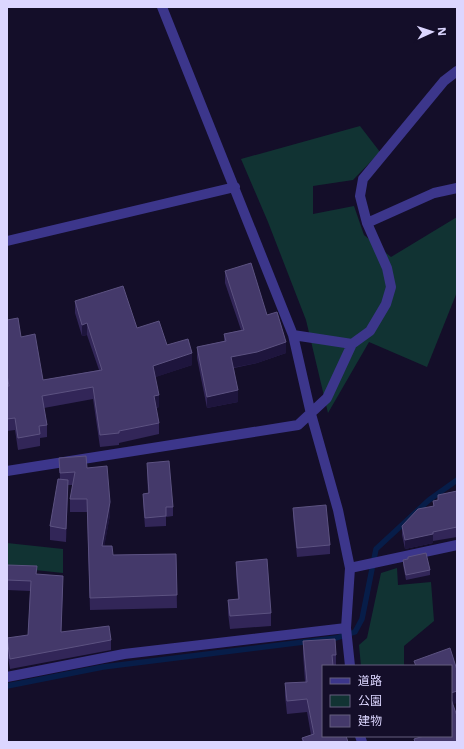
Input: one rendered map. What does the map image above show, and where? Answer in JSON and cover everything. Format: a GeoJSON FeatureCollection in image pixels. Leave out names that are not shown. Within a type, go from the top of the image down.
{"type":"FeatureCollection","features":[{"type":"Feature","properties":{"kind":"street"},"geometry":{"type":"LineString","coordinates":[[162,7],[293,335],[311,414],[338,510],[350,568],[346,628],[350,665]]}},
{"type":"Feature","properties":{"kind":"street"},"geometry":{"type":"LineString","coordinates":[[7,471],[298,425],[311,414],[327,398],[352,344],[370,331],[386,304],[391,287],[387,268],[367,223],[360,196],[363,179],[444,81],[457,71]]}},
{"type":"Feature","properties":{"kind":"street"},"geometry":{"type":"LineString","coordinates":[[7,241],[235,187]]}},
{"type":"Feature","properties":{"kind":"street"},"geometry":{"type":"LineString","coordinates":[[367,223],[434,193],[457,188]]}},
{"type":"Feature","properties":{"kind":"street"},"geometry":{"type":"LineString","coordinates":[[293,335],[352,344]]}},
{"type":"Feature","properties":{"kind":"street"},"geometry":{"type":"LineString","coordinates":[[350,568],[457,546]]}},
{"type":"Feature","properties":{"kind":"street"},"geometry":{"type":"LineString","coordinates":[[7,677],[124,654],[346,628]]}},
{"type":"Feature","properties":{"kind":"green space"},"geometry":{"type":"Polygon","coordinates":[[[360,126],[380,152],[353,180],[313,186],[313,214],[354,206],[364,235],[391,257],[457,217],[457,292],[427,367],[369,342],[328,413],[306,320],[268,222],[241,159],[360,126]]]}},
{"type":"Feature","properties":{"kind":"green space"},"geometry":{"type":"Polygon","coordinates":[[[7,543],[63,549],[63,573],[7,567],[7,543]]]}},
{"type":"Feature","properties":{"kind":"green space"},"geometry":{"type":"Polygon","coordinates":[[[397,568],[398,585],[431,582],[434,621],[404,646],[404,665],[361,665],[359,645],[367,638],[381,573],[397,568]]]}},
{"type":"Feature","properties":{"kind":"building"},"geometry":{"type":"Polygon","coordinates":[[[251,263],[267,315],[277,312],[286,342],[257,352],[231,357],[238,390],[207,397],[197,347],[226,341],[224,334],[244,330],[225,271],[251,263]]]}},
{"type":"Feature","properties":{"kind":"building"},"geometry":{"type":"Polygon","coordinates":[[[123,286],[137,328],[159,321],[167,345],[188,339],[192,353],[153,366],[159,395],[154,396],[159,423],[119,431],[119,433],[100,435],[93,387],[42,396],[47,425],[39,426],[40,434],[18,438],[15,418],[7,419],[7,386],[9,386],[7,375],[7,320],[18,318],[21,337],[35,334],[43,380],[102,370],[87,323],[82,325],[75,301],[123,286]]]}},
{"type":"Feature","properties":{"kind":"building"},"geometry":{"type":"Polygon","coordinates":[[[86,456],[87,468],[107,466],[110,502],[102,546],[112,546],[113,555],[176,554],[177,595],[90,598],[87,499],[70,499],[75,472],[60,473],[59,458],[86,456]]]}},
{"type":"Feature","properties":{"kind":"building"},"geometry":{"type":"Polygon","coordinates":[[[169,461],[173,507],[166,507],[166,516],[145,518],[143,494],[149,493],[147,463],[169,461]]]}},
{"type":"Feature","properties":{"kind":"building"},"geometry":{"type":"Polygon","coordinates":[[[58,479],[68,480],[66,529],[50,526],[58,479]]]}},
{"type":"Feature","properties":{"kind":"building"},"geometry":{"type":"Polygon","coordinates":[[[457,491],[457,527],[405,540],[402,526],[418,509],[434,506],[433,501],[438,500],[438,495],[457,491]]]}},
{"type":"Feature","properties":{"kind":"building"},"geometry":{"type":"Polygon","coordinates":[[[326,505],[330,545],[297,548],[293,508],[326,505]]]}},
{"type":"Feature","properties":{"kind":"building"},"geometry":{"type":"Polygon","coordinates":[[[426,553],[430,570],[406,575],[403,560],[408,559],[408,557],[426,553]]]}},
{"type":"Feature","properties":{"kind":"building"},"geometry":{"type":"Polygon","coordinates":[[[267,559],[271,613],[230,616],[228,600],[239,599],[236,562],[267,559]]]}},
{"type":"Feature","properties":{"kind":"building"},"geometry":{"type":"Polygon","coordinates":[[[7,565],[37,566],[36,574],[63,576],[61,632],[109,626],[111,640],[10,659],[7,638],[28,635],[31,581],[7,580],[7,565]]]}},
{"type":"Feature","properties":{"kind":"building"},"geometry":{"type":"Polygon","coordinates":[[[335,639],[336,655],[332,655],[333,665],[322,665],[322,737],[346,737],[348,742],[304,742],[302,738],[314,734],[307,699],[287,701],[285,683],[307,682],[303,641],[335,639]]]}},
{"type":"Feature","properties":{"kind":"building"},"geometry":{"type":"Polygon","coordinates":[[[450,648],[457,670],[457,691],[452,693],[452,665],[416,665],[414,661],[450,648]]]}},
{"type":"Feature","properties":{"kind":"building"},"geometry":{"type":"Polygon","coordinates":[[[452,702],[457,716],[457,742],[415,742],[414,739],[421,737],[452,737],[452,702]]]}},
{"type":"Feature","properties":{"kind":"waterway"},"geometry":{"type":"LineString","coordinates":[[7,686],[103,667],[336,638],[355,632],[362,619],[376,549],[429,500],[457,480]]}}]}
